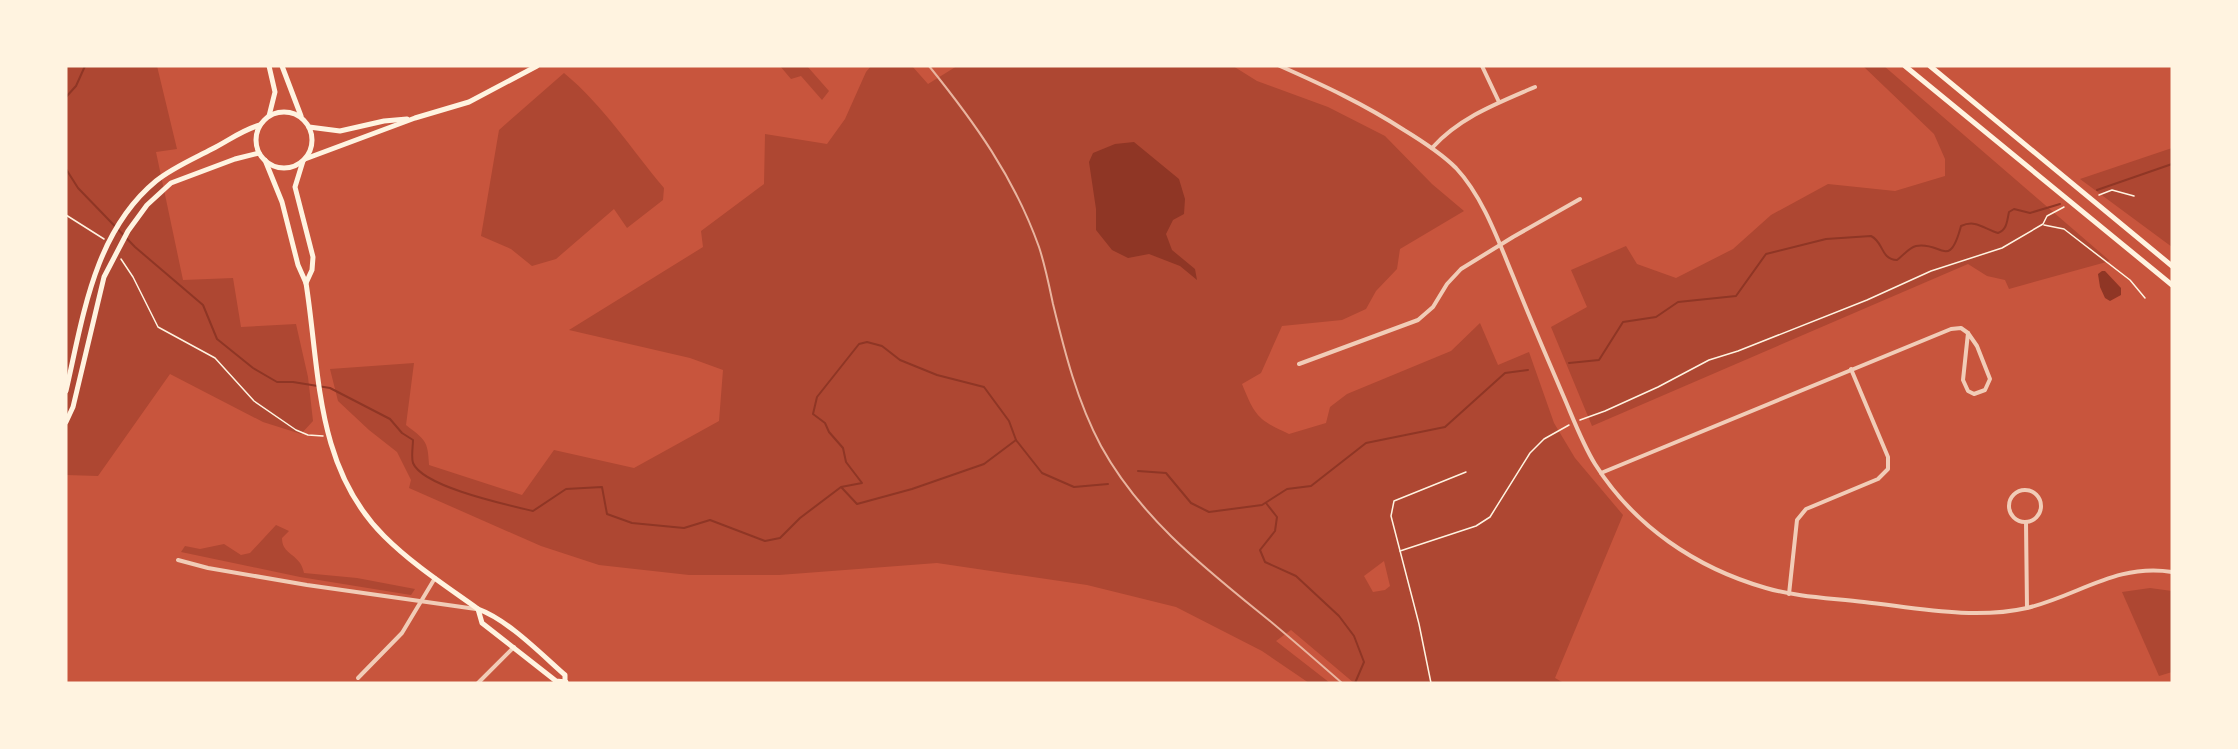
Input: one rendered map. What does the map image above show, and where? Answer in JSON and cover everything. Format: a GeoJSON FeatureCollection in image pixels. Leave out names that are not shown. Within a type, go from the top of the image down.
{"type":"FeatureCollection","features":[{"type":"Feature","properties":{"kind":"main road"},"geometry":{"type":"LineString","coordinates":[[269,66],[275,92],[269,116]]}},
{"type":"Feature","properties":{"kind":"main road"},"geometry":{"type":"LineString","coordinates":[[282,66],[302,118],[309,127],[312,144],[295,187],[313,257],[312,270],[306,283]]}},
{"type":"Feature","properties":{"kind":"main road"},"geometry":{"type":"LineString","coordinates":[[265,160],[273,166],[284,168],[294,166],[304,160],[415,118],[469,102],[537,66]]}},
{"type":"Feature","properties":{"kind":"main road"},"geometry":{"type":"LineString","coordinates":[[1905,66],[2172,285]]}},
{"type":"Feature","properties":{"kind":"main road"},"geometry":{"type":"LineString","coordinates":[[1930,66],[2172,266]]}},
{"type":"Feature","properties":{"kind":"main road"},"geometry":{"type":"LineString","coordinates":[[66,391],[86,304],[104,252],[118,224],[139,197],[157,180],[250,128],[260,125],[269,116],[283,112],[293,113],[302,118]]}},
{"type":"Feature","properties":{"kind":"main road"},"geometry":{"type":"LineString","coordinates":[[309,127],[340,131],[384,121],[415,118]]}},
{"type":"Feature","properties":{"kind":"main road"},"geometry":{"type":"LineString","coordinates":[[260,125],[256,139],[260,153],[282,202],[298,265],[306,283],[324,419],[337,466],[366,515],[382,534],[435,578],[478,609],[490,613],[524,639],[565,675],[566,682],[556,681],[482,622],[478,609]]}},
{"type":"Feature","properties":{"kind":"main road"},"geometry":{"type":"LineString","coordinates":[[66,422],[73,407],[104,277],[128,231],[147,205],[171,183],[213,166],[260,153]]}},
{"type":"Feature","properties":{"kind":"street"},"geometry":{"type":"LineString","coordinates":[[1280,66],[1362,104],[1432,148],[1455,167],[1471,187],[1500,246],[1593,461],[1619,497],[1639,518],[1684,553],[1734,578],[1789,594],[1948,612],[1989,613],[2027,608],[2118,574],[2145,570],[2172,572]]}},
{"type":"Feature","properties":{"kind":"street"},"geometry":{"type":"LineString","coordinates":[[1482,66],[1498,102]]}},
{"type":"Feature","properties":{"kind":"street"},"geometry":{"type":"LineString","coordinates":[[1432,148],[1459,123],[1498,102],[1535,87]]}},
{"type":"Feature","properties":{"kind":"street"},"geometry":{"type":"LineString","coordinates":[[1299,364],[1418,320],[1433,307],[1455,274],[1513,237],[1580,200]]}},
{"type":"Feature","properties":{"kind":"street"},"geometry":{"type":"LineString","coordinates":[[1602,473],[1951,329],[1961,328],[1968,333],[1977,346],[1990,379],[1989,385],[1980,393],[1968,391],[1963,380],[1968,333]]}},
{"type":"Feature","properties":{"kind":"street"},"geometry":{"type":"LineString","coordinates":[[1789,594],[1797,520],[1800,514],[1806,509],[1878,479],[1888,469],[1888,457],[1851,369]]}},
{"type":"Feature","properties":{"kind":"street"},"geometry":{"type":"LineString","coordinates":[[2022,491],[2033,493],[2040,502],[2038,514],[2031,521],[2026,522],[2014,518],[2009,507],[2013,496],[2022,491]]}},
{"type":"Feature","properties":{"kind":"street"},"geometry":{"type":"LineString","coordinates":[[2026,522],[2027,608]]}},
{"type":"Feature","properties":{"kind":"street"},"geometry":{"type":"LineString","coordinates":[[178,560],[230,572],[478,609]]}},
{"type":"Feature","properties":{"kind":"street"},"geometry":{"type":"LineString","coordinates":[[358,678],[402,633],[435,578]]}},
{"type":"Feature","properties":{"kind":"street"},"geometry":{"type":"LineString","coordinates":[[478,683],[514,646]]}},
{"type":"Feature","properties":{"kind":"path"},"geometry":{"type":"LineString","coordinates":[[2099,195],[2112,190],[2134,196]]}},
{"type":"Feature","properties":{"kind":"path"},"geometry":{"type":"LineString","coordinates":[[1579,420],[1658,387],[1709,360],[1845,309],[1931,271],[2002,248],[2043,224],[2047,216],[2064,207]]}},
{"type":"Feature","properties":{"kind":"path"},"geometry":{"type":"LineString","coordinates":[[66,215],[108,244]]}},
{"type":"Feature","properties":{"kind":"path"},"geometry":{"type":"LineString","coordinates":[[2043,224],[2064,230],[2130,280],[2145,298]]}},
{"type":"Feature","properties":{"kind":"path"},"geometry":{"type":"LineString","coordinates":[[119,256],[134,277],[158,327],[215,358],[254,401],[296,430],[315,436],[327,436]]}},
{"type":"Feature","properties":{"kind":"path"},"geometry":{"type":"LineString","coordinates":[[1399,551],[1476,526],[1490,518],[1530,453],[1544,439],[1571,424]]}},
{"type":"Feature","properties":{"kind":"path"},"geometry":{"type":"LineString","coordinates":[[1431,683],[1419,624],[1391,516],[1394,501],[1466,472]]}},
{"type":"Feature","properties":{"kind":"shaded area"},"geometry":{"type":"Polygon","coordinates":[[[66,66],[157,66],[177,149],[156,152],[183,280],[233,278],[241,327],[296,324],[308,377],[313,421],[301,434],[263,422],[170,374],[98,476],[66,475],[66,66]]]}},
{"type":"Feature","properties":{"kind":"shaded area"},"geometry":{"type":"Polygon","coordinates":[[[780,66],[807,66],[829,91],[822,100],[801,76],[791,79],[780,66]]]}},
{"type":"Feature","properties":{"kind":"shaded area"},"geometry":{"type":"Polygon","coordinates":[[[871,66],[912,66],[928,84],[957,66],[1233,66],[1257,81],[1328,107],[1385,136],[1432,184],[1464,211],[1400,249],[1397,269],[1376,291],[1366,309],[1342,320],[1282,326],[1261,373],[1242,384],[1250,403],[1259,416],[1270,425],[1289,434],[1326,423],[1330,407],[1347,394],[1451,351],[1480,323],[1498,365],[1529,352],[1554,423],[1575,458],[1623,515],[1555,678],[1564,683],[1354,683],[1291,630],[1276,641],[1330,683],[1309,683],[1262,651],[1176,607],[1087,585],[937,563],[779,575],[689,575],[599,565],[541,546],[409,488],[411,480],[397,452],[338,401],[330,369],[414,363],[406,425],[424,441],[428,450],[429,465],[522,495],[554,450],[634,468],[719,421],[723,370],[690,358],[569,330],[703,247],[701,231],[764,184],[765,134],[827,144],[845,119],[866,72],[871,66]],[[1384,561],[1364,576],[1373,592],[1385,590],[1390,586],[1384,561]]]}},
{"type":"Feature","properties":{"kind":"shaded area"},"geometry":{"type":"Polygon","coordinates":[[[1863,66],[1884,66],[2110,261],[2009,289],[2005,280],[1987,276],[1968,264],[1592,426],[1551,327],[1587,307],[1571,270],[1626,246],[1637,264],[1676,278],[1733,249],[1771,215],[1828,184],[1895,191],[1945,176],[1945,159],[1934,134],[1863,66]]]}},
{"type":"Feature","properties":{"kind":"shaded area"},"geometry":{"type":"Polygon","coordinates":[[[564,73],[592,99],[664,188],[663,200],[627,228],[614,209],[556,259],[532,266],[511,249],[481,236],[499,130],[564,73]]]}},
{"type":"Feature","properties":{"kind":"shaded area"},"geometry":{"type":"Polygon","coordinates":[[[1134,142],[1179,179],[1185,199],[1184,214],[1173,220],[1166,234],[1172,250],[1195,269],[1197,280],[1180,266],[1149,254],[1128,258],[1112,250],[1096,230],[1096,209],[1089,162],[1093,153],[1115,144],[1134,142]]]}},
{"type":"Feature","properties":{"kind":"shaded area"},"geometry":{"type":"Polygon","coordinates":[[[2172,148],[2172,247],[2080,179],[2172,148]]]}},
{"type":"Feature","properties":{"kind":"shaded area"},"geometry":{"type":"Polygon","coordinates":[[[2105,271],[2121,288],[2121,295],[2110,301],[2105,298],[2100,287],[2098,274],[2105,271]]]}},
{"type":"Feature","properties":{"kind":"shaded area"},"geometry":{"type":"Polygon","coordinates":[[[276,525],[289,531],[282,538],[282,543],[300,563],[304,573],[357,578],[415,589],[411,595],[300,577],[181,552],[185,546],[200,549],[224,544],[241,555],[250,553],[276,525]]]}},
{"type":"Feature","properties":{"kind":"shaded area"},"geometry":{"type":"Polygon","coordinates":[[[2150,588],[2172,591],[2172,672],[2159,676],[2122,592],[2150,588]]]}},
{"type":"Feature","properties":{"kind":"waterway"},"geometry":{"type":"LineString","coordinates":[[66,97],[76,86],[85,66]]}},
{"type":"Feature","properties":{"kind":"waterway"},"geometry":{"type":"LineString","coordinates":[[2097,190],[2172,164]]}},
{"type":"Feature","properties":{"kind":"waterway"},"geometry":{"type":"LineString","coordinates":[[66,169],[78,188],[135,247],[203,305],[217,339],[253,368],[277,382],[330,388],[390,419],[402,433],[413,440],[412,461],[420,472],[432,480],[467,494],[533,511],[566,489],[602,487],[607,514],[632,523],[684,528],[710,520],[765,541],[780,538],[800,518],[841,487],[862,483],[846,462],[843,448],[829,432],[825,423],[813,414],[817,397],[859,344],[867,342],[882,346],[900,360],[937,375],[984,387],[1009,421],[1016,440],[1042,473],[1074,487],[1108,484]]}},
{"type":"Feature","properties":{"kind":"waterway"},"geometry":{"type":"LineString","coordinates":[[1569,363],[1599,360],[1623,322],[1656,317],[1678,302],[1736,296],[1766,254],[1826,239],[1871,236],[1888,257],[1897,260],[1916,246],[1948,251],[1957,240],[1961,226],[1966,224],[1976,224],[1998,233],[2005,227],[2009,212],[2014,209],[2030,213],[2060,204]]}},
{"type":"Feature","properties":{"kind":"waterway"},"geometry":{"type":"LineString","coordinates":[[1138,471],[1166,473],[1191,503],[1209,512],[1262,505],[1287,489],[1311,486],[1366,443],[1445,427],[1505,373],[1528,370]]}},
{"type":"Feature","properties":{"kind":"waterway"},"geometry":{"type":"LineString","coordinates":[[842,488],[857,504],[912,489],[984,464],[1016,440]]}},
{"type":"Feature","properties":{"kind":"waterway"},"geometry":{"type":"LineString","coordinates":[[1266,503],[1277,517],[1275,531],[1260,550],[1265,562],[1296,576],[1339,616],[1354,636],[1364,662],[1355,683]]}},
{"type":"Feature","properties":{"kind":"railway"},"geometry":{"type":"LineString","coordinates":[[929,66],[962,108],[992,152],[1018,197],[1041,254],[1062,341],[1078,394],[1101,446],[1117,472],[1135,497],[1176,541],[1342,683]]}}]}
